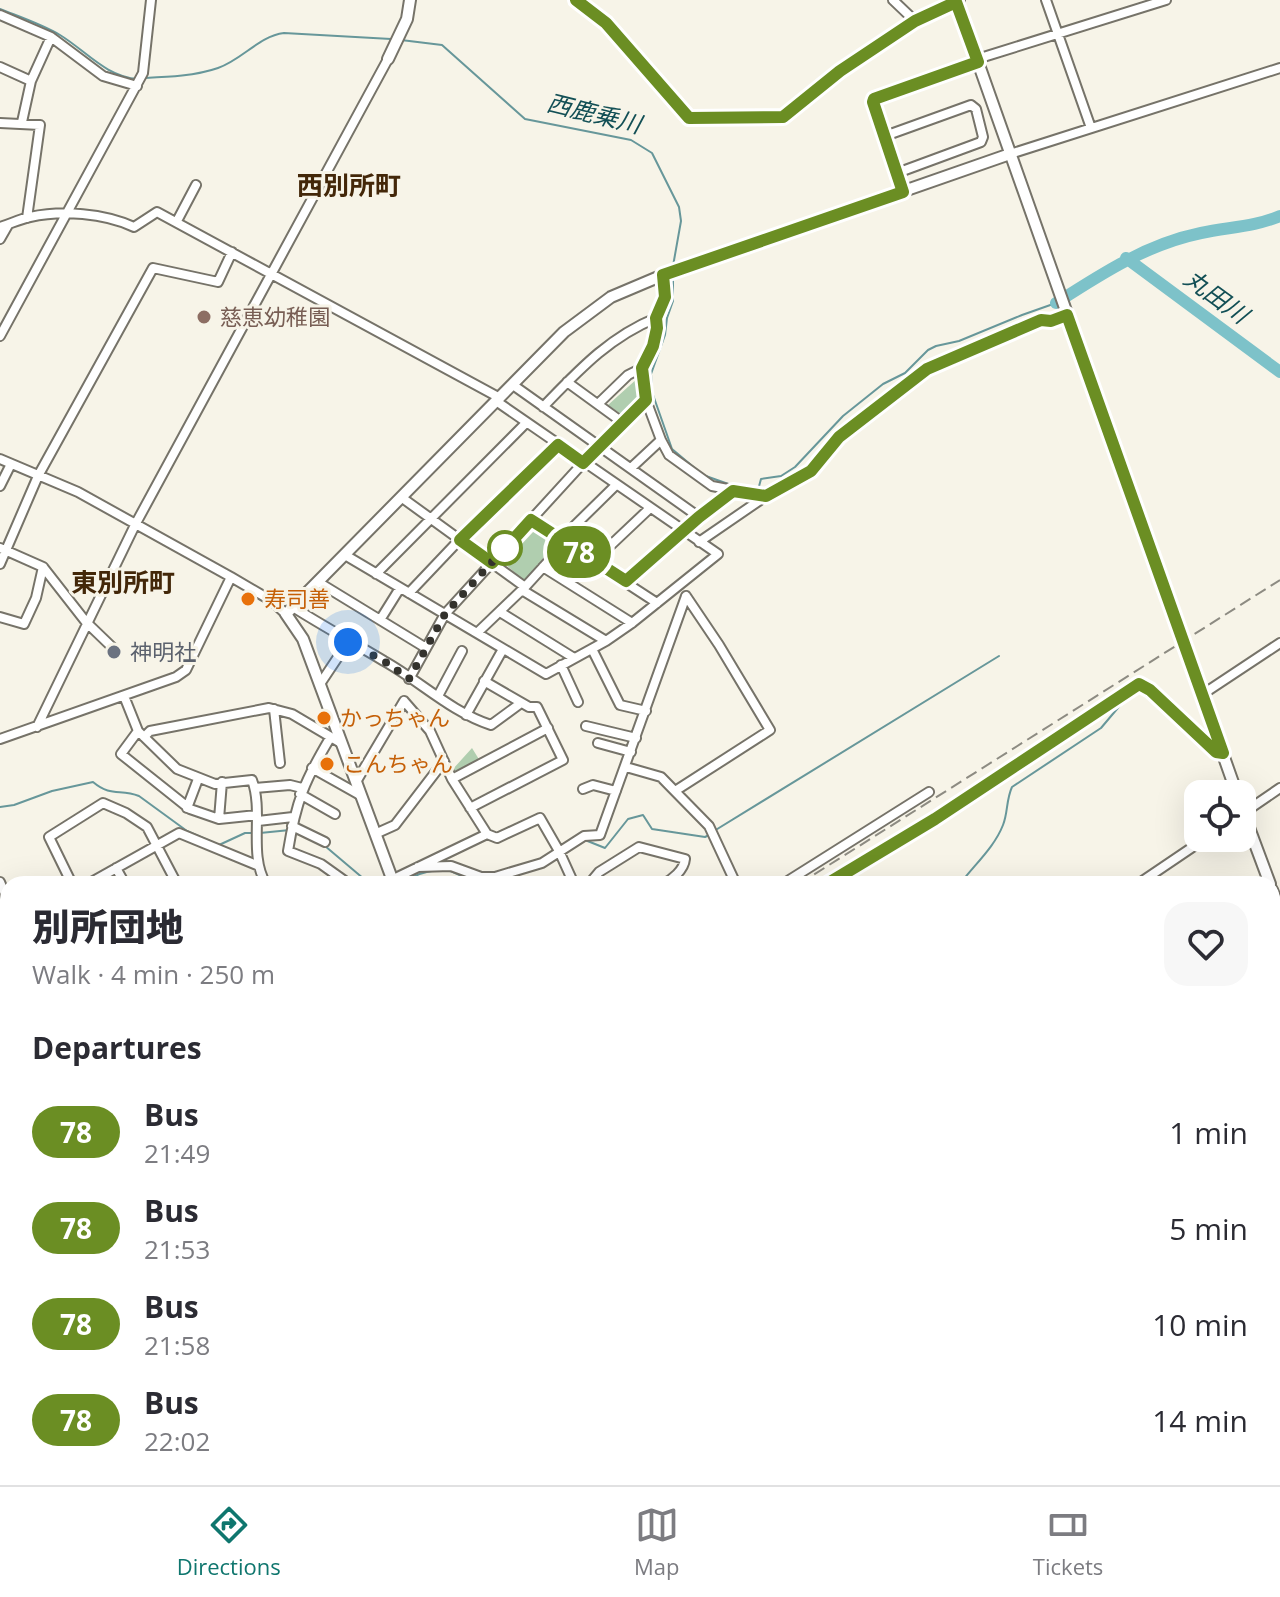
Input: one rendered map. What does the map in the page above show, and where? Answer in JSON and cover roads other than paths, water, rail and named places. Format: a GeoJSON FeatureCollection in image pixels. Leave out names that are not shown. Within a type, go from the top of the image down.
{"type":"FeatureCollection","features":[{"type":"Feature","properties":{"kind":"main road"},"geometry":{"type":"LineString","coordinates":[[1280,911],[1280,928]]}},
{"type":"Feature","properties":{"kind":"street"},"geometry":{"type":"LineString","coordinates":[[0,336],[143,73],[151,0]]}},
{"type":"Feature","properties":{"kind":"street"},"geometry":{"type":"LineString","coordinates":[[37,727],[135,525],[388,59],[407,19],[410,0]]}},
{"type":"Feature","properties":{"kind":"street"},"geometry":{"type":"LineString","coordinates":[[576,0],[606,23],[689,118],[783,117],[840,71],[915,21],[957,1],[1232,780]]}},
{"type":"Feature","properties":{"kind":"street"},"geometry":{"type":"LineString","coordinates":[[893,0],[915,21]]}},
{"type":"Feature","properties":{"kind":"street"},"geometry":{"type":"LineString","coordinates":[[1046,0],[1091,128]]}},
{"type":"Feature","properties":{"kind":"street"},"geometry":{"type":"LineString","coordinates":[[903,192],[874,99],[1057,33],[1166,0]]}},
{"type":"Feature","properties":{"kind":"street"},"geometry":{"type":"LineString","coordinates":[[0,15],[51,37],[103,76],[137,86]]}},
{"type":"Feature","properties":{"kind":"street"},"geometry":{"type":"LineString","coordinates":[[22,122],[31,81],[51,37]]}},
{"type":"Feature","properties":{"kind":"street"},"geometry":{"type":"LineString","coordinates":[[0,67],[31,81]]}},
{"type":"Feature","properties":{"kind":"street"},"geometry":{"type":"LineString","coordinates":[[290,611],[564,332],[593,308],[620,293],[663,275],[1010,154],[1280,68]]}},
{"type":"Feature","properties":{"kind":"street"},"geometry":{"type":"LineString","coordinates":[[885,136],[971,105],[976,109],[983,137],[981,142],[897,173]]}},
{"type":"Feature","properties":{"kind":"street"},"geometry":{"type":"LineString","coordinates":[[0,123],[40,125],[27,218]]}},
{"type":"Feature","properties":{"kind":"street"},"geometry":{"type":"LineString","coordinates":[[177,221],[196,185]]}},
{"type":"Feature","properties":{"kind":"street"},"geometry":{"type":"LineString","coordinates":[[0,239],[4,226],[27,218],[68,214],[112,218],[134,227],[157,212],[498,400],[583,463],[718,554],[632,623],[546,674],[345,555]]}},
{"type":"Feature","properties":{"kind":"street"},"geometry":{"type":"LineString","coordinates":[[0,564],[3,550],[38,476],[153,268],[218,282],[232,252]]}},
{"type":"Feature","properties":{"kind":"street"},"geometry":{"type":"LineString","coordinates":[[663,275],[665,297],[656,318],[653,346],[642,368],[646,400],[661,440],[669,455],[712,486],[766,496]]}},
{"type":"Feature","properties":{"kind":"street"},"geometry":{"type":"LineString","coordinates":[[699,542],[766,496],[811,471],[839,437],[927,369],[1041,320],[1051,321],[1067,313]]}},
{"type":"Feature","properties":{"kind":"street"},"geometry":{"type":"LineString","coordinates":[[543,407],[606,345],[632,328],[656,318]]}},
{"type":"Feature","properties":{"kind":"street"},"geometry":{"type":"LineString","coordinates":[[598,404],[628,375],[642,368]]}},
{"type":"Feature","properties":{"kind":"street"},"geometry":{"type":"LineString","coordinates":[[567,382],[622,422]]}},
{"type":"Feature","properties":{"kind":"street"},"geometry":{"type":"LineString","coordinates":[[513,385],[699,517]]}},
{"type":"Feature","properties":{"kind":"street"},"geometry":{"type":"LineString","coordinates":[[409,679],[445,614],[583,463],[646,400]]}},
{"type":"Feature","properties":{"kind":"street"},"geometry":{"type":"LineString","coordinates":[[376,574],[526,423]]}},
{"type":"Feature","properties":{"kind":"street"},"geometry":{"type":"LineString","coordinates":[[631,468],[661,440]]}},
{"type":"Feature","properties":{"kind":"street"},"geometry":{"type":"LineString","coordinates":[[409,593],[558,445]]}},
{"type":"Feature","properties":{"kind":"street"},"geometry":{"type":"LineString","coordinates":[[0,459],[78,492],[384,661],[466,715],[491,725],[521,703]]}},
{"type":"Feature","properties":{"kind":"street"},"geometry":{"type":"LineString","coordinates":[[0,486],[11,464]]}},
{"type":"Feature","properties":{"kind":"street"},"geometry":{"type":"LineString","coordinates":[[477,633],[524,588],[616,485]]}},
{"type":"Feature","properties":{"kind":"street"},"geometry":{"type":"LineString","coordinates":[[626,581],[733,491]]}},
{"type":"Feature","properties":{"kind":"street"},"geometry":{"type":"LineString","coordinates":[[401,497],[524,588],[606,641]]}},
{"type":"Feature","properties":{"kind":"street"},"geometry":{"type":"LineString","coordinates":[[594,561],[649,509]]}},
{"type":"Feature","properties":{"kind":"street"},"geometry":{"type":"LineString","coordinates":[[531,520],[657,603]]}},
{"type":"Feature","properties":{"kind":"street"},"geometry":{"type":"LineString","coordinates":[[3,550],[43,567],[86,622],[114,649]]}},
{"type":"Feature","properties":{"kind":"street"},"geometry":{"type":"LineString","coordinates":[[2,621],[24,624],[36,598],[43,567]]}},
{"type":"Feature","properties":{"kind":"street"},"geometry":{"type":"LineString","coordinates":[[543,567],[632,623]]}},
{"type":"Feature","properties":{"kind":"street"},"geometry":{"type":"LineString","coordinates":[[0,731],[5,738],[176,677],[186,670],[231,577]]}},
{"type":"Feature","properties":{"kind":"street"},"geometry":{"type":"LineString","coordinates":[[318,582],[426,648]]}},
{"type":"Feature","properties":{"kind":"street"},"geometry":{"type":"LineString","coordinates":[[675,791],[770,730],[719,645],[678,586]]}},
{"type":"Feature","properties":{"kind":"street"},"geometry":{"type":"LineString","coordinates":[[380,620],[400,588]]}},
{"type":"Feature","properties":{"kind":"street"},"geometry":{"type":"LineString","coordinates":[[517,876],[584,836],[600,835],[686,596]]}},
{"type":"Feature","properties":{"kind":"street"},"geometry":{"type":"LineString","coordinates":[[290,611],[320,684],[336,740],[356,782],[388,876]]}},
{"type":"Feature","properties":{"kind":"street"},"geometry":{"type":"LineString","coordinates":[[500,612],[574,658]]}},
{"type":"Feature","properties":{"kind":"street"},"geometry":{"type":"LineString","coordinates":[[320,684],[348,642]]}},
{"type":"Feature","properties":{"kind":"street"},"geometry":{"type":"LineString","coordinates":[[1203,694],[1280,643]]}},
{"type":"Feature","properties":{"kind":"street"},"geometry":{"type":"LineString","coordinates":[[466,715],[503,649]]}},
{"type":"Feature","properties":{"kind":"street"},"geometry":{"type":"LineString","coordinates":[[592,649],[620,705],[646,711]]}},
{"type":"Feature","properties":{"kind":"street"},"geometry":{"type":"LineString","coordinates":[[438,696],[462,651]]}},
{"type":"Feature","properties":{"kind":"street"},"geometry":{"type":"LineString","coordinates":[[561,665],[578,702]]}},
{"type":"Feature","properties":{"kind":"street"},"geometry":{"type":"LineString","coordinates":[[470,808],[563,760],[537,707],[521,703],[484,681]]}},
{"type":"Feature","properties":{"kind":"street"},"geometry":{"type":"LineString","coordinates":[[840,876],[935,819],[1139,684],[1150,690],[1216,752],[1223,753]]}},
{"type":"Feature","properties":{"kind":"street"},"geometry":{"type":"LineString","coordinates":[[124,696],[141,734],[177,769],[215,784],[252,780],[261,876]]}},
{"type":"Feature","properties":{"kind":"street"},"geometry":{"type":"LineString","coordinates":[[356,782],[404,701],[424,723],[452,779],[487,834],[497,838],[540,818],[570,876]]}},
{"type":"Feature","properties":{"kind":"street"},"geometry":{"type":"LineString","coordinates":[[325,842],[292,822],[257,818],[219,819],[187,808],[121,754],[141,734],[150,731],[269,708],[292,714],[336,740]]}},
{"type":"Feature","properties":{"kind":"street"},"geometry":{"type":"LineString","coordinates":[[274,709],[280,763]]}},
{"type":"Feature","properties":{"kind":"street"},"geometry":{"type":"LineString","coordinates":[[586,726],[636,738]]}},
{"type":"Feature","properties":{"kind":"street"},"geometry":{"type":"LineString","coordinates":[[452,779],[548,728]]}},
{"type":"Feature","properties":{"kind":"street"},"geometry":{"type":"LineString","coordinates":[[336,740],[312,768],[301,791],[288,851],[321,864],[338,876]]}},
{"type":"Feature","properties":{"kind":"street"},"geometry":{"type":"LineString","coordinates":[[598,743],[631,752]]}},
{"type":"Feature","properties":{"kind":"street"},"geometry":{"type":"LineString","coordinates":[[375,834],[395,825],[444,761]]}},
{"type":"Feature","properties":{"kind":"street"},"geometry":{"type":"LineString","coordinates":[[626,767],[655,774],[675,791],[709,826],[732,876]]}},
{"type":"Feature","properties":{"kind":"street"},"geometry":{"type":"LineString","coordinates":[[312,768],[360,795]]}},
{"type":"Feature","properties":{"kind":"street"},"geometry":{"type":"LineString","coordinates":[[187,808],[198,779]]}},
{"type":"Feature","properties":{"kind":"street"},"geometry":{"type":"LineString","coordinates":[[219,819],[222,782]]}},
{"type":"Feature","properties":{"kind":"street"},"geometry":{"type":"LineString","coordinates":[[255,788],[290,785],[335,814]]}},
{"type":"Feature","properties":{"kind":"street"},"geometry":{"type":"LineString","coordinates":[[583,789],[593,785],[616,791]]}},
{"type":"Feature","properties":{"kind":"street"},"geometry":{"type":"LineString","coordinates":[[1256,803],[1280,788]]}},
{"type":"Feature","properties":{"kind":"street"},"geometry":{"type":"LineString","coordinates":[[796,876],[929,792]]}},
{"type":"Feature","properties":{"kind":"street"},"geometry":{"type":"LineString","coordinates":[[68,876],[49,837],[103,803],[147,827],[172,876]]}},
{"type":"Feature","properties":{"kind":"street"},"geometry":{"type":"LineString","coordinates":[[102,876],[179,833],[259,866]]}},
{"type":"Feature","properties":{"kind":"street"},"geometry":{"type":"LineString","coordinates":[[401,876],[487,834]]}},
{"type":"Feature","properties":{"kind":"street"},"geometry":{"type":"LineString","coordinates":[[596,876],[639,847],[685,859],[685,865],[675,876]]}},
{"type":"Feature","properties":{"kind":"street"},"geometry":{"type":"LineString","coordinates":[[1256,848],[1267,876]]}},
{"type":"Feature","properties":{"kind":"street"},"geometry":{"type":"LineString","coordinates":[[1150,876],[1185,852]]}},
{"type":"Feature","properties":{"kind":"street"},"geometry":{"type":"LineString","coordinates":[[418,867],[451,866],[478,876]]}},
{"type":"Feature","properties":{"kind":"street"},"geometry":{"type":"LineString","coordinates":[[116,868],[120,876]]}},
{"type":"Feature","properties":{"kind":"waterway","name":"西鹿乗川"},"geometry":{"type":"LineString","coordinates":[[0,9],[60,35],[116,73],[138,79]]}},
{"type":"Feature","properties":{"kind":"waterway","name":"西鹿乗川"},"geometry":{"type":"LineString","coordinates":[[144,78],[172,77],[218,68],[267,39],[284,33],[391,39]]}},
{"type":"Feature","properties":{"kind":"waterway","name":"西鹿乗川"},"geometry":{"type":"LineString","coordinates":[[401,40],[442,45],[525,119],[631,140],[652,153],[679,207],[681,221],[673,266]]}},
{"type":"Feature","properties":{"kind":"waterway","name":"西鹿乗川"},"geometry":{"type":"LineString","coordinates":[[1056,303],[1107,271],[1162,244],[1280,216]]}},
{"type":"Feature","properties":{"kind":"waterway","name":"丸田川"},"geometry":{"type":"LineString","coordinates":[[1126,258],[1280,372]]}},
{"type":"Feature","properties":{"kind":"waterway","name":"西鹿乗川"},"geometry":{"type":"LineString","coordinates":[[673,276],[673,301],[651,374],[652,392],[672,449],[703,475],[734,486]]}},
{"type":"Feature","properties":{"kind":"waterway","name":"西鹿乗川"},"geometry":{"type":"LineString","coordinates":[[758,490],[761,479],[781,476],[795,467],[843,416],[883,384],[905,373],[928,350],[1056,303]]}},
{"type":"Feature","properties":{"kind":"waterway"},"geometry":{"type":"LineString","coordinates":[[714,831],[999,656]]}},
{"type":"Feature","properties":{"kind":"waterway"},"geometry":{"type":"LineString","coordinates":[[967,876],[999,833],[1012,787],[1101,728],[1128,696]]}},
{"type":"Feature","properties":{"kind":"waterway"},"geometry":{"type":"LineString","coordinates":[[0,807],[93,782],[106,790],[139,796],[187,831],[219,845],[245,833],[254,833]]}},
{"type":"Feature","properties":{"kind":"waterway"},"geometry":{"type":"LineString","coordinates":[[585,840],[605,848],[628,819],[643,815],[652,829],[705,837],[709,835]]}},
{"type":"Feature","properties":{"kind":"waterway"},"geometry":{"type":"LineString","coordinates":[[260,833],[290,830]]}},
{"type":"Feature","properties":{"kind":"waterway"},"geometry":{"type":"LineString","coordinates":[[325,846],[360,876]]}},
{"type":"Feature","properties":{"kind":"waterway"},"geometry":{"type":"LineString","coordinates":[[417,876],[435,871],[449,871],[461,876]]}},
{"type":"Feature","properties":{"kind":"railway"},"geometry":{"type":"LineString","coordinates":[[812,876],[1280,580]]}},
{"type":"Feature","properties":{"kind":"place","name":"慈恵幼稚園"},"geometry":{"type":"Point","coordinates":[204,317]}},
{"type":"Feature","properties":{"kind":"place","name":"寿司善"},"geometry":{"type":"Point","coordinates":[248,599]}},
{"type":"Feature","properties":{"kind":"place","name":"神明社"},"geometry":{"type":"Point","coordinates":[114,652]}},
{"type":"Feature","properties":{"kind":"place","name":"かっちゃん"},"geometry":{"type":"Point","coordinates":[324,718]}},
{"type":"Feature","properties":{"kind":"place","name":"こんちゃん"},"geometry":{"type":"Point","coordinates":[327,764]}},
{"type":"Feature","properties":{"kind":"district","name":"西別所町"},"geometry":{"type":"Point","coordinates":[349,186]}},
{"type":"Feature","properties":{"kind":"district","name":"東別所町"},"geometry":{"type":"Point","coordinates":[123,583]}}]}
